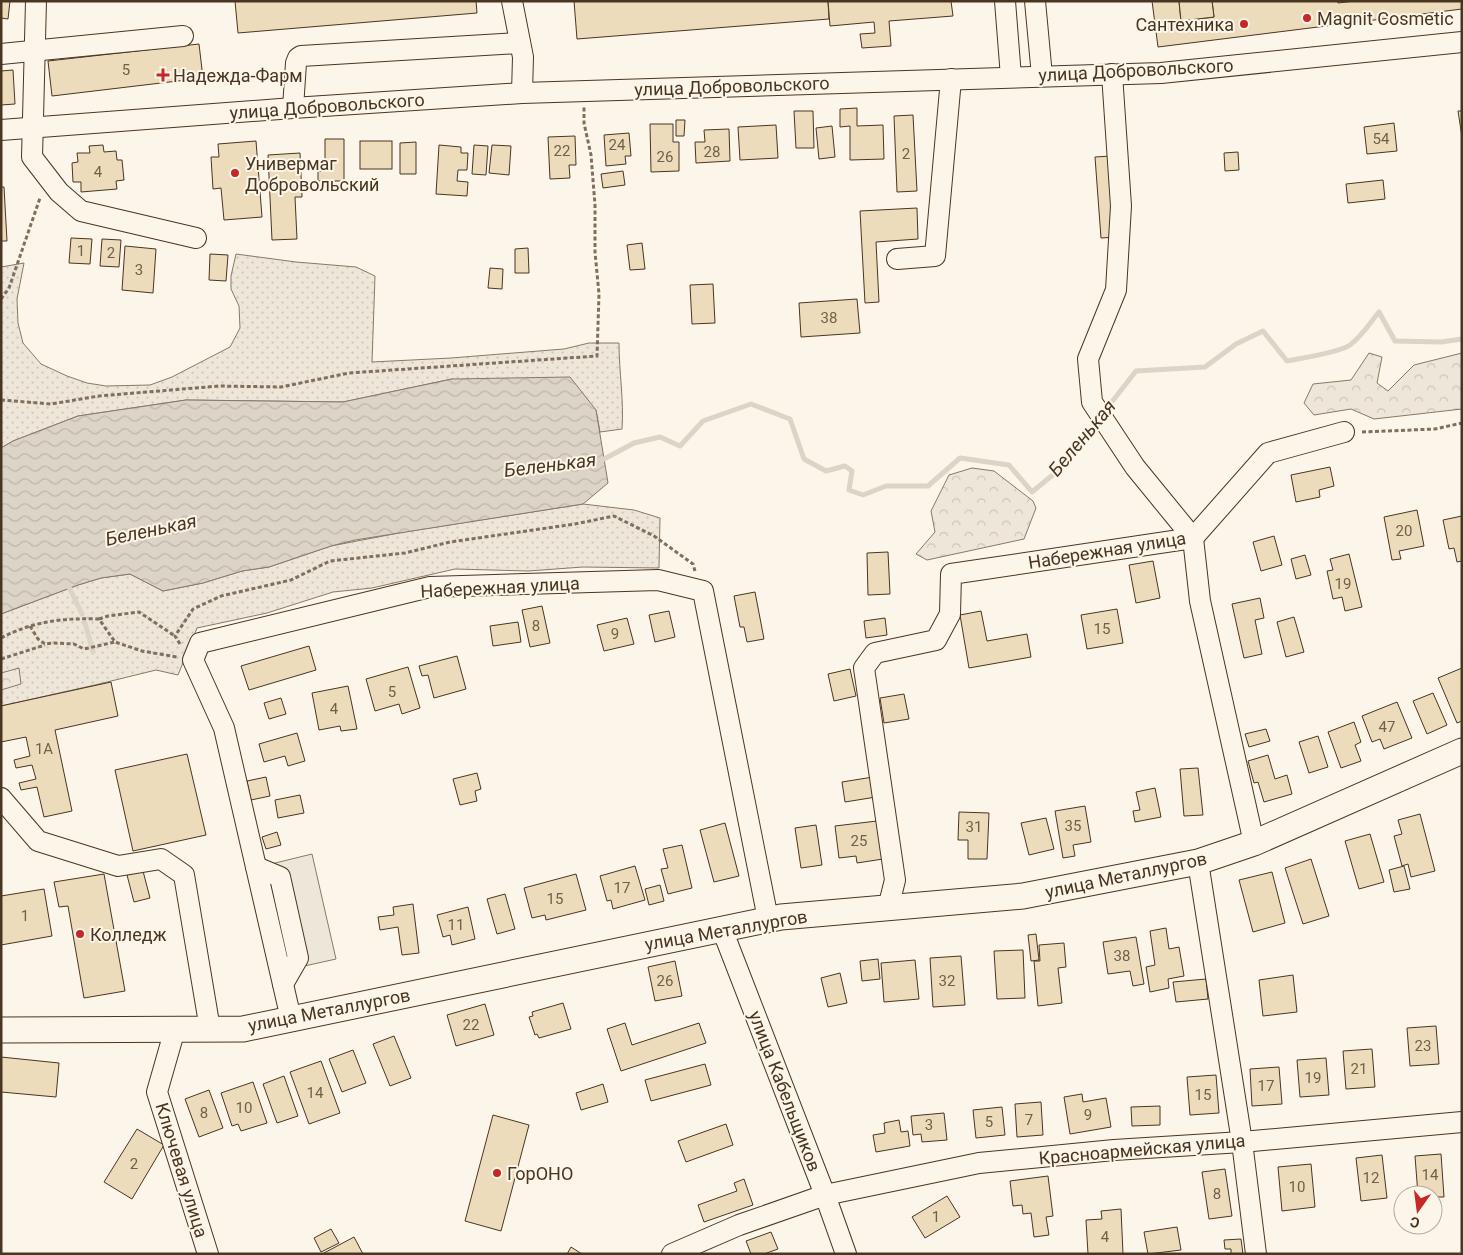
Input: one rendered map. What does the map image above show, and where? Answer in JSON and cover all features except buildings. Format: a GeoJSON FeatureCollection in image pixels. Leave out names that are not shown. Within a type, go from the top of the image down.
{"type":"FeatureCollection","features":[{"type":"Feature","properties":{"kind":"main road","name":"улица Металлургов"},"geometry":{"type":"LineString","coordinates":[[1,1030],[243,1028],[768,919],[1023,896],[1198,862],[1254,843],[1462,751]]}},
{"type":"Feature","properties":{"kind":"street"},"geometry":{"type":"LineString","coordinates":[[36,1],[32,157],[59,192],[81,211],[196,238]]}},
{"type":"Feature","properties":{"kind":"street"},"geometry":{"type":"LineString","coordinates":[[512,1],[523,57],[522,93]]}},
{"type":"Feature","properties":{"kind":"street"},"geometry":{"type":"LineString","coordinates":[[1005,1],[1011,77]]}},
{"type":"Feature","properties":{"kind":"street"},"geometry":{"type":"LineString","coordinates":[[1035,1],[1042,76]]}},
{"type":"Feature","properties":{"kind":"street"},"geometry":{"type":"LineString","coordinates":[[1,54],[183,36]]}},
{"type":"Feature","properties":{"kind":"street","name":"улица Добровольского"},"geometry":{"type":"LineString","coordinates":[[1,130],[522,93],[1161,73],[1462,42]]}},
{"type":"Feature","properties":{"kind":"street"},"geometry":{"type":"LineString","coordinates":[[293,108],[296,63],[301,56],[520,43]]}},
{"type":"Feature","properties":{"kind":"street"},"geometry":{"type":"LineString","coordinates":[[1112,74],[1121,206],[1116,290],[1088,358],[1092,402],[1135,467],[1193,538],[1200,601],[1254,843]]}},
{"type":"Feature","properties":{"kind":"street"},"geometry":{"type":"LineString","coordinates":[[897,259],[935,256],[951,79]]}},
{"type":"Feature","properties":{"kind":"street","name":"Набережная улица"},"geometry":{"type":"LineString","coordinates":[[888,908],[895,880],[864,668],[875,653],[936,640],[950,614],[951,574],[1193,538],[1268,453],[1344,432]]}},
{"type":"Feature","properties":{"kind":"street","name":"Набережная улица"},"geometry":{"type":"LineString","coordinates":[[193,660],[200,643],[430,587],[658,580],[703,591]]}},
{"type":"Feature","properties":{"kind":"street"},"geometry":{"type":"LineString","coordinates":[[703,591],[768,919]]}},
{"type":"Feature","properties":{"kind":"street"},"geometry":{"type":"LineString","coordinates":[[193,660],[224,728],[291,1019]]}},
{"type":"Feature","properties":{"kind":"street"},"geometry":{"type":"LineString","coordinates":[[1,798],[38,841],[118,866],[161,859],[184,874],[210,1029]]}},
{"type":"Feature","properties":{"kind":"street"},"geometry":{"type":"LineString","coordinates":[[1198,862],[1242,1142],[1256,1254]]}},
{"type":"Feature","properties":{"kind":"street","name":"улица Кабельщиков"},"geometry":{"type":"LineString","coordinates":[[722,929],[826,1195],[846,1254]]}},
{"type":"Feature","properties":{"kind":"street","name":"Ключевая улица"},"geometry":{"type":"LineString","coordinates":[[175,1029],[157,1092],[208,1254]]}},
{"type":"Feature","properties":{"kind":"street","name":"Красноармейская улица"},"geometry":{"type":"LineString","coordinates":[[672,1254],[740,1225],[826,1195],[979,1164],[1114,1150],[1242,1142],[1462,1122]]}},
{"type":"Feature","properties":{"kind":"path"},"geometry":{"type":"LineString","coordinates":[[1,400],[51,404],[99,396],[219,386],[281,387],[349,373],[597,356],[599,294],[595,252],[591,155],[584,123],[584,91]]}},
{"type":"Feature","properties":{"kind":"path"},"geometry":{"type":"LineString","coordinates":[[1,299],[9,288],[48,178]]}},
{"type":"Feature","properties":{"kind":"path"},"geometry":{"type":"LineString","coordinates":[[1344,432],[1435,429],[1462,423]]}},
{"type":"Feature","properties":{"kind":"path"},"geometry":{"type":"LineString","coordinates":[[175,636],[193,609],[221,596],[291,580],[330,561],[405,553],[450,542],[575,524],[614,516],[654,536],[693,564],[703,591]]}},
{"type":"Feature","properties":{"kind":"path"},"geometry":{"type":"LineString","coordinates":[[1,638],[40,622],[71,618],[99,619],[139,612],[175,636],[193,660]]}},
{"type":"Feature","properties":{"kind":"path"},"geometry":{"type":"LineString","coordinates":[[99,619],[115,642]]}},
{"type":"Feature","properties":{"kind":"path"},"geometry":{"type":"LineString","coordinates":[[30,626],[38,639],[45,644]]}},
{"type":"Feature","properties":{"kind":"path"},"geometry":{"type":"LineString","coordinates":[[1,659],[45,644],[74,644],[84,649],[115,642],[142,650],[193,660]]}},
{"type":"Feature","properties":{"kind":"green space"},"geometry":{"type":"Polygon","coordinates":[[[236,254],[356,267],[375,276],[372,362],[564,349],[589,343],[619,343],[622,429],[600,432],[596,410],[452,379],[343,402],[186,400],[78,416],[13,441],[1,448],[1,267],[24,263],[17,299],[18,323],[23,343],[41,364],[87,383],[106,386],[150,385],[172,377],[230,347],[240,328],[239,306],[231,289],[231,276],[236,254]]]}},
{"type":"Feature","properties":{"kind":"green space"},"geometry":{"type":"Polygon","coordinates":[[[1369,353],[1382,357],[1377,383],[1388,391],[1414,365],[1462,353],[1462,409],[1374,419],[1351,409],[1314,415],[1304,403],[1313,384],[1351,380],[1369,353]]]}},
{"type":"Feature","properties":{"kind":"green space"},"geometry":{"type":"Polygon","coordinates":[[[972,468],[994,471],[1033,501],[1036,508],[1024,539],[927,560],[916,554],[935,532],[931,511],[949,475],[972,468]]]}},
{"type":"Feature","properties":{"kind":"green space"},"geometry":{"type":"Polygon","coordinates":[[[583,504],[634,510],[660,518],[659,568],[583,567],[528,571],[455,569],[372,588],[333,592],[267,613],[197,628],[178,675],[156,670],[1,706],[1,614],[78,585],[101,578],[130,574],[163,591],[203,583],[242,571],[269,567],[331,546],[404,532],[583,504]]]}},
{"type":"Feature","properties":{"kind":"green space"},"geometry":{"type":"Polygon","coordinates":[[[19,668],[21,684],[1,690],[1,673],[19,668]]]}},
{"type":"Feature","properties":{"kind":"shaded area"},"geometry":{"type":"Polygon","coordinates":[[[312,854],[336,959],[291,969],[267,865],[312,854]]]}},
{"type":"Feature","properties":{"kind":"water"},"geometry":{"type":"Polygon","coordinates":[[[570,377],[596,410],[608,483],[583,504],[355,540],[269,567],[242,571],[203,583],[163,591],[130,574],[101,578],[1,614],[1,448],[13,441],[78,416],[186,400],[343,402],[452,379],[570,377]]]}},
{"type":"Feature","properties":{"kind":"waterway","name":"Беленькая"},"geometry":{"type":"LineString","coordinates":[[1104,412],[1136,371],[1205,367],[1236,344],[1263,331],[1287,361],[1329,353],[1350,345],[1362,334],[1379,312],[1395,341],[1441,342],[1462,339]]}},
{"type":"Feature","properties":{"kind":"waterway","name":"Беленькая"},"geometry":{"type":"LineString","coordinates":[[599,460],[634,443],[660,437],[680,446],[703,421],[751,404],[790,419],[804,459],[826,471],[845,466],[852,471],[849,490],[863,495],[886,486],[928,486],[960,458],[1009,465],[1032,492],[1060,469],[1099,419]]}},
{"type":"Feature","properties":{"kind":"waterway"},"geometry":{"type":"LineString","coordinates":[[67,583],[82,614]]}},
{"type":"Feature","properties":{"kind":"waterway"},"geometry":{"type":"LineString","coordinates":[[85,623],[93,652]]}},
{"type":"Feature","properties":{"kind":"place","name":"Magnit Cosmetic"},"geometry":{"type":"Point","coordinates":[1307,18]}},
{"type":"Feature","properties":{"kind":"place","name":"Сантехника"},"geometry":{"type":"Point","coordinates":[1244,24]}},
{"type":"Feature","properties":{"kind":"place","name":"Надежда-Фарм"},"geometry":{"type":"Point","coordinates":[163,75]}},
{"type":"Feature","properties":{"kind":"place","name":"Универмаг Добровольский"},"geometry":{"type":"Point","coordinates":[235,173]}},
{"type":"Feature","properties":{"kind":"place","name":"Колледж"},"geometry":{"type":"Point","coordinates":[80,934]}},
{"type":"Feature","properties":{"kind":"place","name":"ГорОНО"},"geometry":{"type":"Point","coordinates":[497,1173]}}]}
